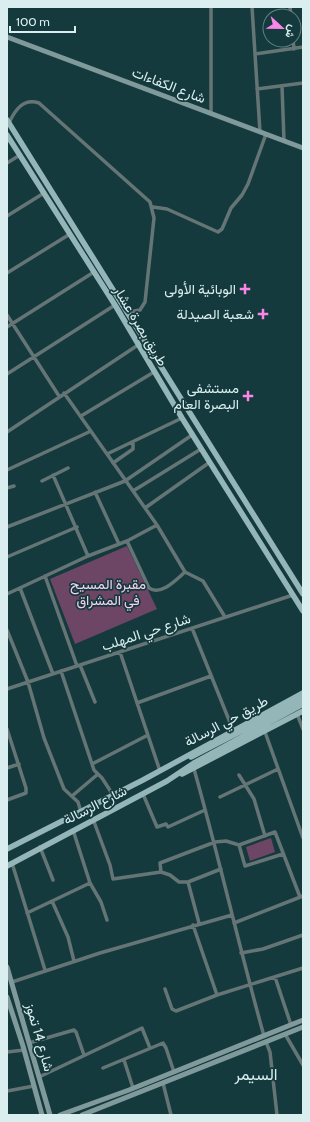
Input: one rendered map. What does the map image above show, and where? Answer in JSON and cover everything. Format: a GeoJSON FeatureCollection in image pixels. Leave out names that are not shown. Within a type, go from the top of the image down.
{"type":"FeatureCollection","features":[{"type":"Feature","properties":{"kind":"main road"},"geometry":{"type":"LineString","coordinates":[[8,121],[129,312],[197,426],[303,594]]}},
{"type":"Feature","properties":{"kind":"main road","name":"طريق بصرة عشار"},"geometry":{"type":"LineString","coordinates":[[7,135],[115,305],[192,435],[303,611]]}},
{"type":"Feature","properties":{"kind":"main road","name":"طريق حي الرسالة"},"geometry":{"type":"LineString","coordinates":[[160,771],[303,693]]}},
{"type":"Feature","properties":{"kind":"main road","name":"طريق حي الرسالة"},"geometry":{"type":"LineString","coordinates":[[7,849],[160,771],[228,739],[303,699]]}},
{"type":"Feature","properties":{"kind":"main road","name":"طريق حي الرسالة"},"geometry":{"type":"LineString","coordinates":[[194,766],[303,704]]}},
{"type":"Feature","properties":{"kind":"main road"},"geometry":{"type":"LineString","coordinates":[[194,766],[265,732],[303,711]]}},
{"type":"Feature","properties":{"kind":"main road","name":"شارع الرسالة"},"geometry":{"type":"LineString","coordinates":[[10,864],[194,766]]}},
{"type":"Feature","properties":{"kind":"street"},"geometry":{"type":"LineString","coordinates":[[211,7],[211,114]]}},
{"type":"Feature","properties":{"kind":"street"},"geometry":{"type":"LineString","coordinates":[[153,207],[167,209],[218,232],[222,229],[231,208],[242,195],[248,184],[263,133],[252,7]]}},
{"type":"Feature","properties":{"kind":"street","name":"شارع الكفاءات"},"geometry":{"type":"LineString","coordinates":[[7,37],[303,148]]}},
{"type":"Feature","properties":{"kind":"street"},"geometry":{"type":"LineString","coordinates":[[255,54],[303,47]]}},
{"type":"Feature","properties":{"kind":"street"},"geometry":{"type":"LineString","coordinates":[[258,89],[303,83]]}},
{"type":"Feature","properties":{"kind":"street"},"geometry":{"type":"LineString","coordinates":[[282,86],[284,141]]}},
{"type":"Feature","properties":{"kind":"street"},"geometry":{"type":"LineString","coordinates":[[8,121],[21,105],[33,101],[39,103],[147,198],[153,207],[154,218],[145,302],[140,310],[129,312]]}},
{"type":"Feature","properties":{"kind":"street"},"geometry":{"type":"LineString","coordinates":[[7,164],[20,155]]}},
{"type":"Feature","properties":{"kind":"street"},"geometry":{"type":"LineString","coordinates":[[7,216],[44,193]]}},
{"type":"Feature","properties":{"kind":"street"},"geometry":{"type":"LineString","coordinates":[[7,273],[70,234]]}},
{"type":"Feature","properties":{"kind":"street"},"geometry":{"type":"LineString","coordinates":[[7,327],[94,272]]}},
{"type":"Feature","properties":{"kind":"street"},"geometry":{"type":"LineString","coordinates":[[7,374],[115,305]]}},
{"type":"Feature","properties":{"kind":"street"},"geometry":{"type":"LineString","coordinates":[[7,315],[59,396]]}},
{"type":"Feature","properties":{"kind":"street"},"geometry":{"type":"LineString","coordinates":[[7,432],[59,396],[138,345]]}},
{"type":"Feature","properties":{"kind":"street"},"geometry":{"type":"LineString","coordinates":[[81,416],[154,372]]}},
{"type":"Feature","properties":{"kind":"street"},"geometry":{"type":"LineString","coordinates":[[64,393],[157,525],[185,572],[203,581],[225,617]]}},
{"type":"Feature","properties":{"kind":"street"},"geometry":{"type":"LineString","coordinates":[[107,454],[182,418]]}},
{"type":"Feature","properties":{"kind":"street"},"geometry":{"type":"LineString","coordinates":[[7,470],[91,431]]}},
{"type":"Feature","properties":{"kind":"street"},"geometry":{"type":"LineString","coordinates":[[7,526],[125,481],[192,435]]}},
{"type":"Feature","properties":{"kind":"street"},"geometry":{"type":"LineString","coordinates":[[113,463],[133,448],[133,442]]}},
{"type":"Feature","properties":{"kind":"street"},"geometry":{"type":"LineString","coordinates":[[133,492],[201,449]]}},
{"type":"Feature","properties":{"kind":"street"},"geometry":{"type":"LineString","coordinates":[[145,508],[210,462]]}},
{"type":"Feature","properties":{"kind":"street"},"geometry":{"type":"LineString","coordinates":[[42,480],[68,468]]}},
{"type":"Feature","properties":{"kind":"street"},"geometry":{"type":"LineString","coordinates":[[53,475],[77,527],[88,556]]}},
{"type":"Feature","properties":{"kind":"street"},"geometry":{"type":"LineString","coordinates":[[7,488],[14,486]]}},
{"type":"Feature","properties":{"kind":"street"},"geometry":{"type":"LineString","coordinates":[[95,492],[119,544]]}},
{"type":"Feature","properties":{"kind":"street"},"geometry":{"type":"LineString","coordinates":[[7,594],[88,556],[127,541],[157,525]]}},
{"type":"Feature","properties":{"kind":"street"},"geometry":{"type":"LineString","coordinates":[[7,557],[77,527]]}},
{"type":"Feature","properties":{"kind":"street"},"geometry":{"type":"LineString","coordinates":[[127,541],[151,590],[159,590],[175,582],[185,572]]}},
{"type":"Feature","properties":{"kind":"street"},"geometry":{"type":"LineString","coordinates":[[45,576],[78,666],[95,702]]}},
{"type":"Feature","properties":{"kind":"street"},"geometry":{"type":"LineString","coordinates":[[20,588],[53,674]]}},
{"type":"Feature","properties":{"kind":"street","name":"شارع حي المهلب"},"geometry":{"type":"LineString","coordinates":[[7,689],[293,595]]}},
{"type":"Feature","properties":{"kind":"street"},"geometry":{"type":"LineString","coordinates":[[192,628],[234,730]]}},
{"type":"Feature","properties":{"kind":"street"},"geometry":{"type":"LineString","coordinates":[[7,630],[28,682],[44,738],[64,789],[78,802],[81,812]]}},
{"type":"Feature","properties":{"kind":"street"},"geometry":{"type":"LineString","coordinates":[[120,652],[160,771]]}},
{"type":"Feature","properties":{"kind":"street"},"geometry":{"type":"LineString","coordinates":[[61,671],[94,770],[113,795]]}},
{"type":"Feature","properties":{"kind":"street"},"geometry":{"type":"LineString","coordinates":[[137,703],[211,676]]}},
{"type":"Feature","properties":{"kind":"street"},"geometry":{"type":"LineString","coordinates":[[297,714],[303,730]]}},
{"type":"Feature","properties":{"kind":"street"},"geometry":{"type":"LineString","coordinates":[[7,729],[9,740],[19,764],[26,788],[26,793],[7,800]]}},
{"type":"Feature","properties":{"kind":"street"},"geometry":{"type":"LineString","coordinates":[[265,732],[303,838]]}},
{"type":"Feature","properties":{"kind":"street"},"geometry":{"type":"LineString","coordinates":[[92,764],[148,735]]}},
{"type":"Feature","properties":{"kind":"street"},"geometry":{"type":"LineString","coordinates":[[7,768],[19,764]]}},
{"type":"Feature","properties":{"kind":"street"},"geometry":{"type":"LineString","coordinates":[[194,766],[215,842],[241,953],[264,1036]]}},
{"type":"Feature","properties":{"kind":"street"},"geometry":{"type":"LineString","coordinates":[[220,797],[278,769]]}},
{"type":"Feature","properties":{"kind":"street"},"geometry":{"type":"LineString","coordinates":[[72,796],[98,774]]}},
{"type":"Feature","properties":{"kind":"street"},"geometry":{"type":"LineString","coordinates":[[239,775],[254,799],[265,836]]}},
{"type":"Feature","properties":{"kind":"street"},"geometry":{"type":"LineString","coordinates":[[143,794],[157,827],[166,824],[168,827],[206,810]]}},
{"type":"Feature","properties":{"kind":"street"},"geometry":{"type":"LineString","coordinates":[[94,819],[110,865],[112,879],[161,872],[170,875],[179,882],[188,882],[221,869]]}},
{"type":"Feature","properties":{"kind":"street"},"geometry":{"type":"LineString","coordinates":[[73,830],[90,883],[101,902],[107,920]]}},
{"type":"Feature","properties":{"kind":"street"},"geometry":{"type":"LineString","coordinates":[[161,872],[160,863],[215,842],[226,841],[238,845],[275,832],[302,896],[234,923]]}},
{"type":"Feature","properties":{"kind":"street"},"geometry":{"type":"LineString","coordinates":[[238,845],[245,866],[283,854]]}},
{"type":"Feature","properties":{"kind":"street"},"geometry":{"type":"LineString","coordinates":[[40,847],[53,880]]}},
{"type":"Feature","properties":{"kind":"street"},"geometry":{"type":"LineString","coordinates":[[10,864],[45,970]]}},
{"type":"Feature","properties":{"kind":"street"},"geometry":{"type":"LineString","coordinates":[[188,882],[199,923]]}},
{"type":"Feature","properties":{"kind":"street"},"geometry":{"type":"LineString","coordinates":[[27,913],[90,883]]}},
{"type":"Feature","properties":{"kind":"street"},"geometry":{"type":"LineString","coordinates":[[52,901],[68,937],[74,961]]}},
{"type":"Feature","properties":{"kind":"street"},"geometry":{"type":"LineString","coordinates":[[12,982],[74,961],[199,923],[232,915]]}},
{"type":"Feature","properties":{"kind":"street"},"geometry":{"type":"LineString","coordinates":[[194,925],[217,996]]}},
{"type":"Feature","properties":{"kind":"street"},"geometry":{"type":"LineString","coordinates":[[241,953],[263,949],[303,935]]}},
{"type":"Feature","properties":{"kind":"street","name":"شارع 14 تموز"},"geometry":{"type":"LineString","coordinates":[[7,967],[50,1115]]}},
{"type":"Feature","properties":{"kind":"street"},"geometry":{"type":"LineString","coordinates":[[165,989],[172,1009],[176,1011],[303,968]]}},
{"type":"Feature","properties":{"kind":"street"},"geometry":{"type":"LineString","coordinates":[[275,977],[291,1024]]}},
{"type":"Feature","properties":{"kind":"street","name":"شارع 14 تموز"},"geometry":{"type":"LineString","coordinates":[[7,997],[24,1050],[42,1115]]}},
{"type":"Feature","properties":{"kind":"street"},"geometry":{"type":"LineString","coordinates":[[60,1115],[174,1072],[303,1020]]}},
{"type":"Feature","properties":{"kind":"street"},"geometry":{"type":"LineString","coordinates":[[82,1115],[90,1114],[303,1027]]}},
{"type":"Feature","properties":{"kind":"street"},"geometry":{"type":"LineString","coordinates":[[39,1077],[142,1028],[150,1048]]}},
{"type":"Feature","properties":{"kind":"street"},"geometry":{"type":"LineString","coordinates":[[29,1043],[74,1030],[84,1056]]}},
{"type":"Feature","properties":{"kind":"street"},"geometry":{"type":"LineString","coordinates":[[285,1034],[303,1065]]}},
{"type":"Feature","properties":{"kind":"street"},"geometry":{"type":"LineString","coordinates":[[266,1042],[270,1052],[277,1115]]}},
{"type":"Feature","properties":{"kind":"street"},"geometry":{"type":"LineString","coordinates":[[104,1068],[163,1043],[174,1072]]}},
{"type":"Feature","properties":{"kind":"street"},"geometry":{"type":"LineString","coordinates":[[7,1052],[24,1050]]}},
{"type":"Feature","properties":{"kind":"street"},"geometry":{"type":"LineString","coordinates":[[124,1060],[133,1088]]}},
{"type":"Feature","properties":{"kind":"street"},"geometry":{"type":"LineString","coordinates":[[163,1083],[171,1115]]}},
{"type":"Feature","properties":{"kind":"street"},"geometry":{"type":"LineString","coordinates":[[7,1090],[34,1086]]}},
{"type":"Feature","properties":{"kind":"green space","name":"مقبرة المسيح في المشراق"},"geometry":{"type":"Polygon","coordinates":[[[127,546],[157,609],[75,644],[50,579],[127,546]]]}},
{"type":"Feature","properties":{"kind":"green space"},"geometry":{"type":"Polygon","coordinates":[[[271,838],[275,852],[250,861],[246,847],[271,838]]]}},
{"type":"Feature","properties":{"kind":"place","name":"الوبائية الأولى"},"geometry":{"type":"Point","coordinates":[245,289]}},
{"type":"Feature","properties":{"kind":"place","name":"شعبة الصيدلة"},"geometry":{"type":"Point","coordinates":[263,314]}},
{"type":"Feature","properties":{"kind":"place","name":"مستشفى البصرة العام"},"geometry":{"type":"Point","coordinates":[248,396]}},
{"type":"Feature","properties":{"kind":"district","name":"السيمر"},"geometry":{"type":"Point","coordinates":[256,1074]}}]}
